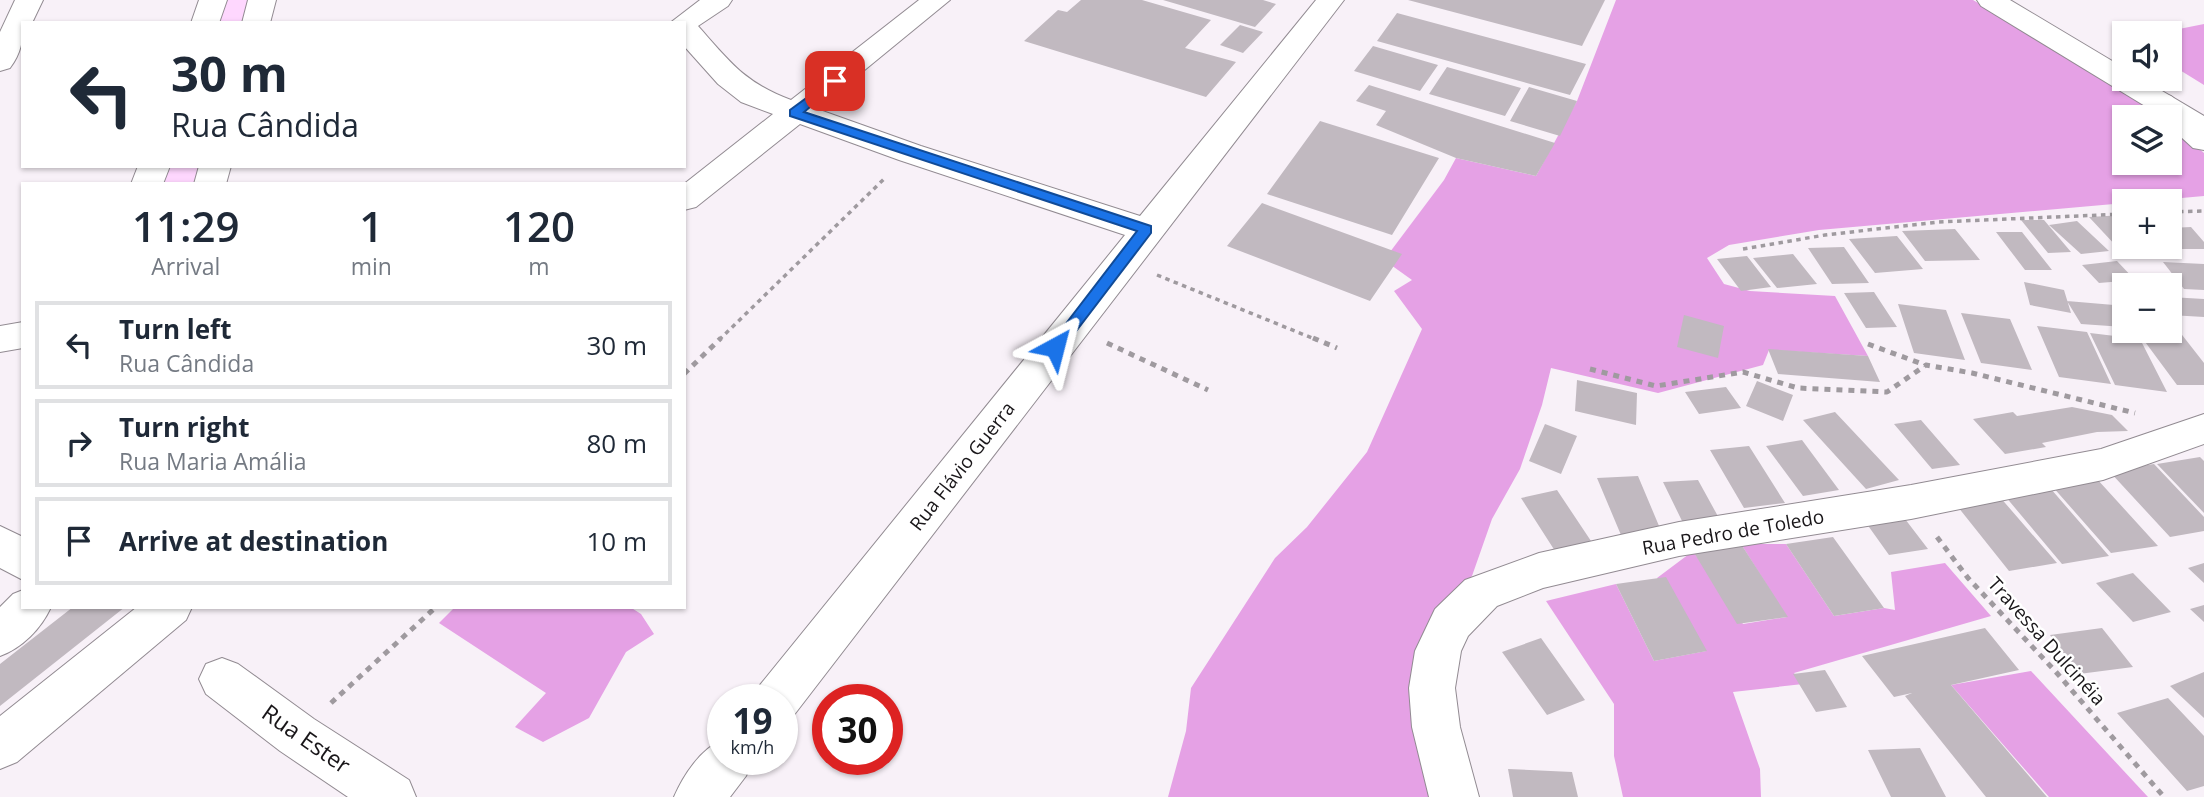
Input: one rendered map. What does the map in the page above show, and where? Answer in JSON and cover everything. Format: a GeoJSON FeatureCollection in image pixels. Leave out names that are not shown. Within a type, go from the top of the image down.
{"type":"FeatureCollection","features":[{"type":"Feature","properties":{"kind":"street"},"geometry":{"type":"LineString","coordinates":[[0,62],[7,37],[29,0]]}},
{"type":"Feature","properties":{"kind":"street"},"geometry":{"type":"LineString","coordinates":[[206,21],[214,0]]}},
{"type":"Feature","properties":{"kind":"street"},"geometry":{"type":"LineString","coordinates":[[257,21],[262,0]]}},
{"type":"Feature","properties":{"kind":"street"},"geometry":{"type":"LineString","coordinates":[[679,20],[718,0]]}},
{"type":"Feature","properties":{"kind":"street"},"geometry":{"type":"LineString","coordinates":[[686,198],[936,0]]}},
{"type":"Feature","properties":{"kind":"street","name":"Rua Flávio Guerra"},"geometry":{"type":"LineString","coordinates":[[790,684],[1329,0]]}},
{"type":"Feature","properties":{"kind":"street"},"geometry":{"type":"LineString","coordinates":[[1991,0],[2112,64]]}},
{"type":"Feature","properties":{"kind":"street"},"geometry":{"type":"LineString","coordinates":[[2035,0],[2112,48]]}},
{"type":"Feature","properties":{"kind":"street"},"geometry":{"type":"LineString","coordinates":[[686,29],[711,61],[740,88],[795,113],[1146,230]]}},
{"type":"Feature","properties":{"kind":"street"},"geometry":{"type":"LineString","coordinates":[[2162,91],[2204,129]]}},
{"type":"Feature","properties":{"kind":"street"},"geometry":{"type":"LineString","coordinates":[[2162,91],[2204,141]]}},
{"type":"Feature","properties":{"kind":"street"},"geometry":{"type":"LineString","coordinates":[[2164,91],[2204,105]]}},
{"type":"Feature","properties":{"kind":"street"},"geometry":{"type":"LineString","coordinates":[[0,339],[21,335]]}},
{"type":"Feature","properties":{"kind":"street","name":"Rua Pedro de Toledo"},"geometry":{"type":"LineString","coordinates":[[1454,797],[1436,727],[1432,688],[1438,651],[1451,622],[1481,593],[1539,570],[1679,539],[1911,502],[2103,464],[2204,429]]}},
{"type":"Feature","properties":{"kind":"street"},"geometry":{"type":"LineString","coordinates":[[0,544],[21,560]]}},
{"type":"Feature","properties":{"kind":"street"},"geometry":{"type":"LineString","coordinates":[[0,636],[27,609]]}},
{"type":"Feature","properties":{"kind":"street"},"geometry":{"type":"LineString","coordinates":[[0,746],[168,609]]}},
{"type":"Feature","properties":{"kind":"street","name":"Rua Ester"},"geometry":{"type":"LineString","coordinates":[[222,679],[297,735],[391,797]]}},
{"type":"Feature","properties":{"kind":"street"},"geometry":{"type":"LineString","coordinates":[[699,797],[717,775]]}},
{"type":"Feature","properties":{"kind":"path"},"geometry":{"type":"LineString","coordinates":[[686,372],[910,153]]}},
{"type":"Feature","properties":{"kind":"path"},"geometry":{"type":"LineString","coordinates":[[2182,212],[2204,211]]}},
{"type":"Feature","properties":{"kind":"path"},"geometry":{"type":"LineString","coordinates":[[1743,249],[1825,235],[1938,222],[2112,215]]}},
{"type":"Feature","properties":{"kind":"path"},"geometry":{"type":"LineString","coordinates":[[1124,262],[1337,348]]}},
{"type":"Feature","properties":{"kind":"path"},"geometry":{"type":"LineString","coordinates":[[1071,326],[1208,390]]}},
{"type":"Feature","properties":{"kind":"path"},"geometry":{"type":"LineString","coordinates":[[1868,344],[1926,365],[1972,373],[2139,414]]}},
{"type":"Feature","properties":{"kind":"path"},"geometry":{"type":"LineString","coordinates":[[1590,369],[1656,386],[1743,372],[1798,388],[1887,392],[1926,365]]}},
{"type":"Feature","properties":{"kind":"path","name":"Travessa Dulcinéia"},"geometry":{"type":"LineString","coordinates":[[1911,502],[1968,578],[2056,672],[2164,797]]}},
{"type":"Feature","properties":{"kind":"path"},"geometry":{"type":"LineString","coordinates":[[297,735],[434,609]]}},
{"type":"Feature","properties":{"kind":"shaded area"},"geometry":{"type":"Polygon","coordinates":[[[222,0],[256,0],[250,21],[215,21],[222,0]]]}},
{"type":"Feature","properties":{"kind":"shaded area"},"geometry":{"type":"Polygon","coordinates":[[[1616,0],[1973,0],[2112,81],[2112,91],[2129,91],[2149,105],[2112,105],[2112,175],[2182,175],[2182,134],[2204,153],[2204,196],[2182,198],[2182,189],[2112,189],[2112,204],[1819,230],[1729,245],[1707,258],[1724,284],[1750,291],[1835,296],[1868,356],[1769,350],[1763,365],[1658,393],[1551,368],[1542,405],[1520,469],[1492,519],[1472,576],[1428,622],[1414,671],[1440,797],[1168,797],[1186,731],[1191,688],[1275,558],[1307,527],[1367,452],[1422,329],[1394,291],[1412,280],[1384,260],[1444,180],[1456,158],[1536,176],[1577,101],[1616,0]]]}},
{"type":"Feature","properties":{"kind":"shaded area"},"geometry":{"type":"Polygon","coordinates":[[[2204,24],[2204,85],[2182,71],[2182,28],[2204,24]]]}},
{"type":"Feature","properties":{"kind":"shaded area"},"geometry":{"type":"Polygon","coordinates":[[[164,168],[205,168],[201,182],[160,182],[164,168]]]}},
{"type":"Feature","properties":{"kind":"shaded area"},"geometry":{"type":"Polygon","coordinates":[[[1741,544],[1786,544],[1834,616],[1884,608],[1895,610],[1891,572],[1945,563],[1991,616],[1794,673],[1803,684],[1733,692],[1760,769],[1761,797],[1623,797],[1614,756],[1614,704],[1546,601],[1616,584],[1654,661],[1706,651],[1657,578],[1693,551],[1743,624],[1787,617],[1741,544]]]}},
{"type":"Feature","properties":{"kind":"shaded area"},"geometry":{"type":"Polygon","coordinates":[[[453,609],[633,609],[641,614],[654,634],[626,652],[589,718],[543,742],[515,727],[546,693],[439,623],[453,609]]]}},
{"type":"Feature","properties":{"kind":"shaded area"},"geometry":{"type":"Polygon","coordinates":[[[2031,671],[2148,797],[2049,797],[1951,685],[2031,671]]]}},
{"type":"Feature","properties":{"kind":"building"},"geometry":{"type":"Polygon","coordinates":[[[1081,0],[1142,0],[1211,20],[1185,48],[1236,62],[1206,97],[1024,41],[1058,10],[1067,12],[1081,0]]]}},
{"type":"Feature","properties":{"kind":"building"},"geometry":{"type":"Polygon","coordinates":[[[1163,0],[1263,0],[1276,4],[1255,27],[1163,0]]]}},
{"type":"Feature","properties":{"kind":"building"},"geometry":{"type":"Polygon","coordinates":[[[1408,0],[1605,0],[1582,46],[1408,0]]]}},
{"type":"Feature","properties":{"kind":"building"},"geometry":{"type":"Polygon","coordinates":[[[1397,13],[1586,64],[1570,95],[1377,41],[1397,13]]]}},
{"type":"Feature","properties":{"kind":"building"},"geometry":{"type":"Polygon","coordinates":[[[1240,25],[1263,32],[1243,53],[1220,45],[1240,25]]]}},
{"type":"Feature","properties":{"kind":"building"},"geometry":{"type":"Polygon","coordinates":[[[1373,46],[1438,65],[1420,91],[1354,71],[1373,46]]]}},
{"type":"Feature","properties":{"kind":"building"},"geometry":{"type":"Polygon","coordinates":[[[1447,67],[1521,88],[1505,116],[1429,94],[1447,67]]]}},
{"type":"Feature","properties":{"kind":"building"},"geometry":{"type":"Polygon","coordinates":[[[1369,85],[1555,143],[1536,176],[1456,158],[1376,125],[1386,111],[1356,101],[1369,85]]]}},
{"type":"Feature","properties":{"kind":"building"},"geometry":{"type":"Polygon","coordinates":[[[1529,87],[1577,101],[1560,136],[1510,121],[1529,87]]]}},
{"type":"Feature","properties":{"kind":"building"},"geometry":{"type":"Polygon","coordinates":[[[1320,121],[1439,158],[1392,235],[1267,194],[1320,121]]]}},
{"type":"Feature","properties":{"kind":"building"},"geometry":{"type":"Polygon","coordinates":[[[1262,203],[1402,254],[1370,301],[1227,246],[1262,203]]]}},
{"type":"Feature","properties":{"kind":"building"},"geometry":{"type":"Polygon","coordinates":[[[2112,216],[2112,242],[2089,217],[2112,216]]]}},
{"type":"Feature","properties":{"kind":"building"},"geometry":{"type":"Polygon","coordinates":[[[2021,220],[2044,220],[2071,252],[2048,253],[2021,220]]]}},
{"type":"Feature","properties":{"kind":"building"},"geometry":{"type":"Polygon","coordinates":[[[2077,221],[2109,251],[2081,254],[2049,225],[2077,221]]]}},
{"type":"Feature","properties":{"kind":"building"},"geometry":{"type":"Polygon","coordinates":[[[2182,227],[2191,227],[2204,242],[2204,249],[2182,249],[2182,227]]]}},
{"type":"Feature","properties":{"kind":"building"},"geometry":{"type":"Polygon","coordinates":[[[1955,229],[1980,260],[1925,261],[1902,231],[1955,229]]]}},
{"type":"Feature","properties":{"kind":"building"},"geometry":{"type":"Polygon","coordinates":[[[1996,232],[2022,232],[2052,270],[2025,270],[1996,232]]]}},
{"type":"Feature","properties":{"kind":"building"},"geometry":{"type":"Polygon","coordinates":[[[1897,236],[1923,269],[1875,273],[1849,239],[1897,236]]]}},
{"type":"Feature","properties":{"kind":"building"},"geometry":{"type":"Polygon","coordinates":[[[1844,247],[1869,283],[1832,284],[1808,248],[1844,247]]]}},
{"type":"Feature","properties":{"kind":"building"},"geometry":{"type":"Polygon","coordinates":[[[1793,254],[1817,284],[1777,288],[1753,258],[1793,254]]]}},
{"type":"Feature","properties":{"kind":"building"},"geometry":{"type":"Polygon","coordinates":[[[1747,256],[1771,287],[1741,291],[1717,259],[1747,256]]]}},
{"type":"Feature","properties":{"kind":"building"},"geometry":{"type":"Polygon","coordinates":[[[2117,261],[2128,273],[2112,273],[2112,282],[2099,283],[2082,265],[2117,261]]]}},
{"type":"Feature","properties":{"kind":"building"},"geometry":{"type":"Polygon","coordinates":[[[2163,262],[2204,264],[2204,290],[2184,289],[2182,273],[2172,273],[2163,262]]]}},
{"type":"Feature","properties":{"kind":"building"},"geometry":{"type":"Polygon","coordinates":[[[2024,282],[2064,290],[2071,313],[2030,305],[2024,282]]]}},
{"type":"Feature","properties":{"kind":"building"},"geometry":{"type":"Polygon","coordinates":[[[1874,292],[1897,327],[1866,328],[1844,293],[1874,292]]]}},
{"type":"Feature","properties":{"kind":"building"},"geometry":{"type":"Polygon","coordinates":[[[2182,298],[2204,299],[2204,317],[2182,316],[2182,298]]]}},
{"type":"Feature","properties":{"kind":"building"},"geometry":{"type":"Polygon","coordinates":[[[2067,301],[2112,305],[2112,326],[2081,324],[2067,301]]]}},
{"type":"Feature","properties":{"kind":"building"},"geometry":{"type":"Polygon","coordinates":[[[1898,304],[1946,310],[1965,360],[1914,353],[1898,304]]]}},
{"type":"Feature","properties":{"kind":"building"},"geometry":{"type":"Polygon","coordinates":[[[1961,313],[2010,319],[2032,370],[1981,363],[1961,313]]]}},
{"type":"Feature","properties":{"kind":"building"},"geometry":{"type":"Polygon","coordinates":[[[1684,315],[1724,326],[1718,358],[1677,347],[1684,315]]]}},
{"type":"Feature","properties":{"kind":"building"},"geometry":{"type":"Polygon","coordinates":[[[2037,326],[2087,332],[2111,384],[2059,377],[2037,326]]]}},
{"type":"Feature","properties":{"kind":"building"},"geometry":{"type":"Polygon","coordinates":[[[2090,333],[2112,336],[2112,343],[2142,343],[2167,392],[2115,385],[2090,333]]]}},
{"type":"Feature","properties":{"kind":"building"},"geometry":{"type":"Polygon","coordinates":[[[2182,335],[2204,363],[2204,385],[2177,385],[2146,343],[2182,343],[2182,335]]]}},
{"type":"Feature","properties":{"kind":"building"},"geometry":{"type":"Polygon","coordinates":[[[1768,349],[1868,356],[1880,382],[1778,374],[1768,349]]]}},
{"type":"Feature","properties":{"kind":"building"},"geometry":{"type":"Polygon","coordinates":[[[1577,380],[1637,393],[1636,425],[1575,411],[1577,380]]]}},
{"type":"Feature","properties":{"kind":"building"},"geometry":{"type":"Polygon","coordinates":[[[1757,381],[1793,395],[1783,421],[1746,406],[1757,381]]]}},
{"type":"Feature","properties":{"kind":"building"},"geometry":{"type":"Polygon","coordinates":[[[1726,387],[1741,408],[1699,414],[1685,392],[1726,387]]]}},
{"type":"Feature","properties":{"kind":"building"},"geometry":{"type":"Polygon","coordinates":[[[2072,407],[2112,415],[2128,431],[2097,432],[2042,443],[2046,447],[2005,454],[1973,419],[2013,412],[2017,416],[2072,407]]]}},
{"type":"Feature","properties":{"kind":"building"},"geometry":{"type":"Polygon","coordinates":[[[1835,412],[1899,480],[1866,489],[1803,420],[1835,412]]]}},
{"type":"Feature","properties":{"kind":"building"},"geometry":{"type":"Polygon","coordinates":[[[1921,420],[1960,465],[1932,469],[1894,424],[1921,420]]]}},
{"type":"Feature","properties":{"kind":"building"},"geometry":{"type":"Polygon","coordinates":[[[1545,424],[1577,436],[1561,474],[1529,461],[1545,424]]]}},
{"type":"Feature","properties":{"kind":"building"},"geometry":{"type":"Polygon","coordinates":[[[1802,440],[1839,490],[1803,496],[1766,446],[1802,440]]]}},
{"type":"Feature","properties":{"kind":"building"},"geometry":{"type":"Polygon","coordinates":[[[1749,446],[1785,503],[1744,508],[1710,450],[1749,446]]]}},
{"type":"Feature","properties":{"kind":"building"},"geometry":{"type":"Polygon","coordinates":[[[2200,457],[2204,461],[2204,513],[2157,464],[2200,457]]]}},
{"type":"Feature","properties":{"kind":"building"},"geometry":{"type":"Polygon","coordinates":[[[2154,464],[2204,517],[2204,531],[2170,537],[2109,471],[2154,464]]]}},
{"type":"Feature","properties":{"kind":"building"},"geometry":{"type":"Polygon","coordinates":[[[1638,476],[1662,533],[1621,535],[1597,478],[1638,476]]]}},
{"type":"Feature","properties":{"kind":"building"},"geometry":{"type":"Polygon","coordinates":[[[2097,479],[2158,546],[2111,553],[2052,486],[2097,479]]]}},
{"type":"Feature","properties":{"kind":"building"},"geometry":{"type":"Polygon","coordinates":[[[1698,480],[1720,520],[1683,523],[1663,482],[1698,480]]]}},
{"type":"Feature","properties":{"kind":"building"},"geometry":{"type":"Polygon","coordinates":[[[2051,489],[2109,556],[2062,564],[2005,496],[2051,489]]]}},
{"type":"Feature","properties":{"kind":"building"},"geometry":{"type":"Polygon","coordinates":[[[1557,490],[1591,541],[1555,551],[1521,498],[1557,490]]]}},
{"type":"Feature","properties":{"kind":"building"},"geometry":{"type":"Polygon","coordinates":[[[1999,496],[2057,563],[2009,571],[1954,502],[1999,496]]]}},
{"type":"Feature","properties":{"kind":"building"},"geometry":{"type":"Polygon","coordinates":[[[1902,515],[1928,549],[1889,555],[1864,520],[1902,515]]]}},
{"type":"Feature","properties":{"kind":"building"},"geometry":{"type":"Polygon","coordinates":[[[1833,537],[1884,608],[1834,616],[1786,544],[1833,537]]]}},
{"type":"Feature","properties":{"kind":"building"},"geometry":{"type":"Polygon","coordinates":[[[1741,544],[1788,617],[1737,624],[1693,551],[1741,544]]]}},
{"type":"Feature","properties":{"kind":"building"},"geometry":{"type":"Polygon","coordinates":[[[2204,563],[2204,583],[2188,568],[2204,563]]]}},
{"type":"Feature","properties":{"kind":"building"},"geometry":{"type":"Polygon","coordinates":[[[2133,573],[2171,612],[2133,622],[2096,583],[2133,573]]]}},
{"type":"Feature","properties":{"kind":"building"},"geometry":{"type":"Polygon","coordinates":[[[1666,577],[1707,651],[1654,661],[1616,584],[1666,577]]]}},
{"type":"Feature","properties":{"kind":"building"},"geometry":{"type":"Polygon","coordinates":[[[2204,605],[2204,622],[2190,609],[2204,605]]]}},
{"type":"Feature","properties":{"kind":"building"},"geometry":{"type":"Polygon","coordinates":[[[70,609],[122,609],[0,706],[0,664],[70,609]]]}},
{"type":"Feature","properties":{"kind":"building"},"geometry":{"type":"Polygon","coordinates":[[[1985,628],[2019,670],[1951,685],[2047,797],[1986,797],[1905,696],[1912,693],[1894,697],[1862,656],[1985,628]]]}},
{"type":"Feature","properties":{"kind":"building"},"geometry":{"type":"Polygon","coordinates":[[[2102,628],[2133,667],[2079,674],[2050,635],[2102,628]]]}},
{"type":"Feature","properties":{"kind":"building"},"geometry":{"type":"Polygon","coordinates":[[[1541,638],[1585,700],[1547,715],[1502,652],[1541,638]]]}},
{"type":"Feature","properties":{"kind":"building"},"geometry":{"type":"Polygon","coordinates":[[[1825,670],[1847,707],[1816,712],[1793,674],[1825,670]]]}},
{"type":"Feature","properties":{"kind":"building"},"geometry":{"type":"Polygon","coordinates":[[[2204,672],[2204,718],[2170,686],[2204,672]]]}},
{"type":"Feature","properties":{"kind":"building"},"geometry":{"type":"Polygon","coordinates":[[[2168,698],[2204,736],[2204,786],[2187,791],[2117,713],[2168,698]]]}},
{"type":"Feature","properties":{"kind":"building"},"geometry":{"type":"Polygon","coordinates":[[[1920,748],[1946,797],[1891,797],[1868,750],[1920,748]]]}},
{"type":"Feature","properties":{"kind":"building"},"geometry":{"type":"Polygon","coordinates":[[[1508,769],[1572,772],[1578,797],[1513,797],[1508,769]]]}},
{"type":"Feature","properties":{"kind":"route"},"geometry":{"type":"LineString","coordinates":[[835,81],[795,113],[1146,230],[1124,262],[1055,347]]}}]}
